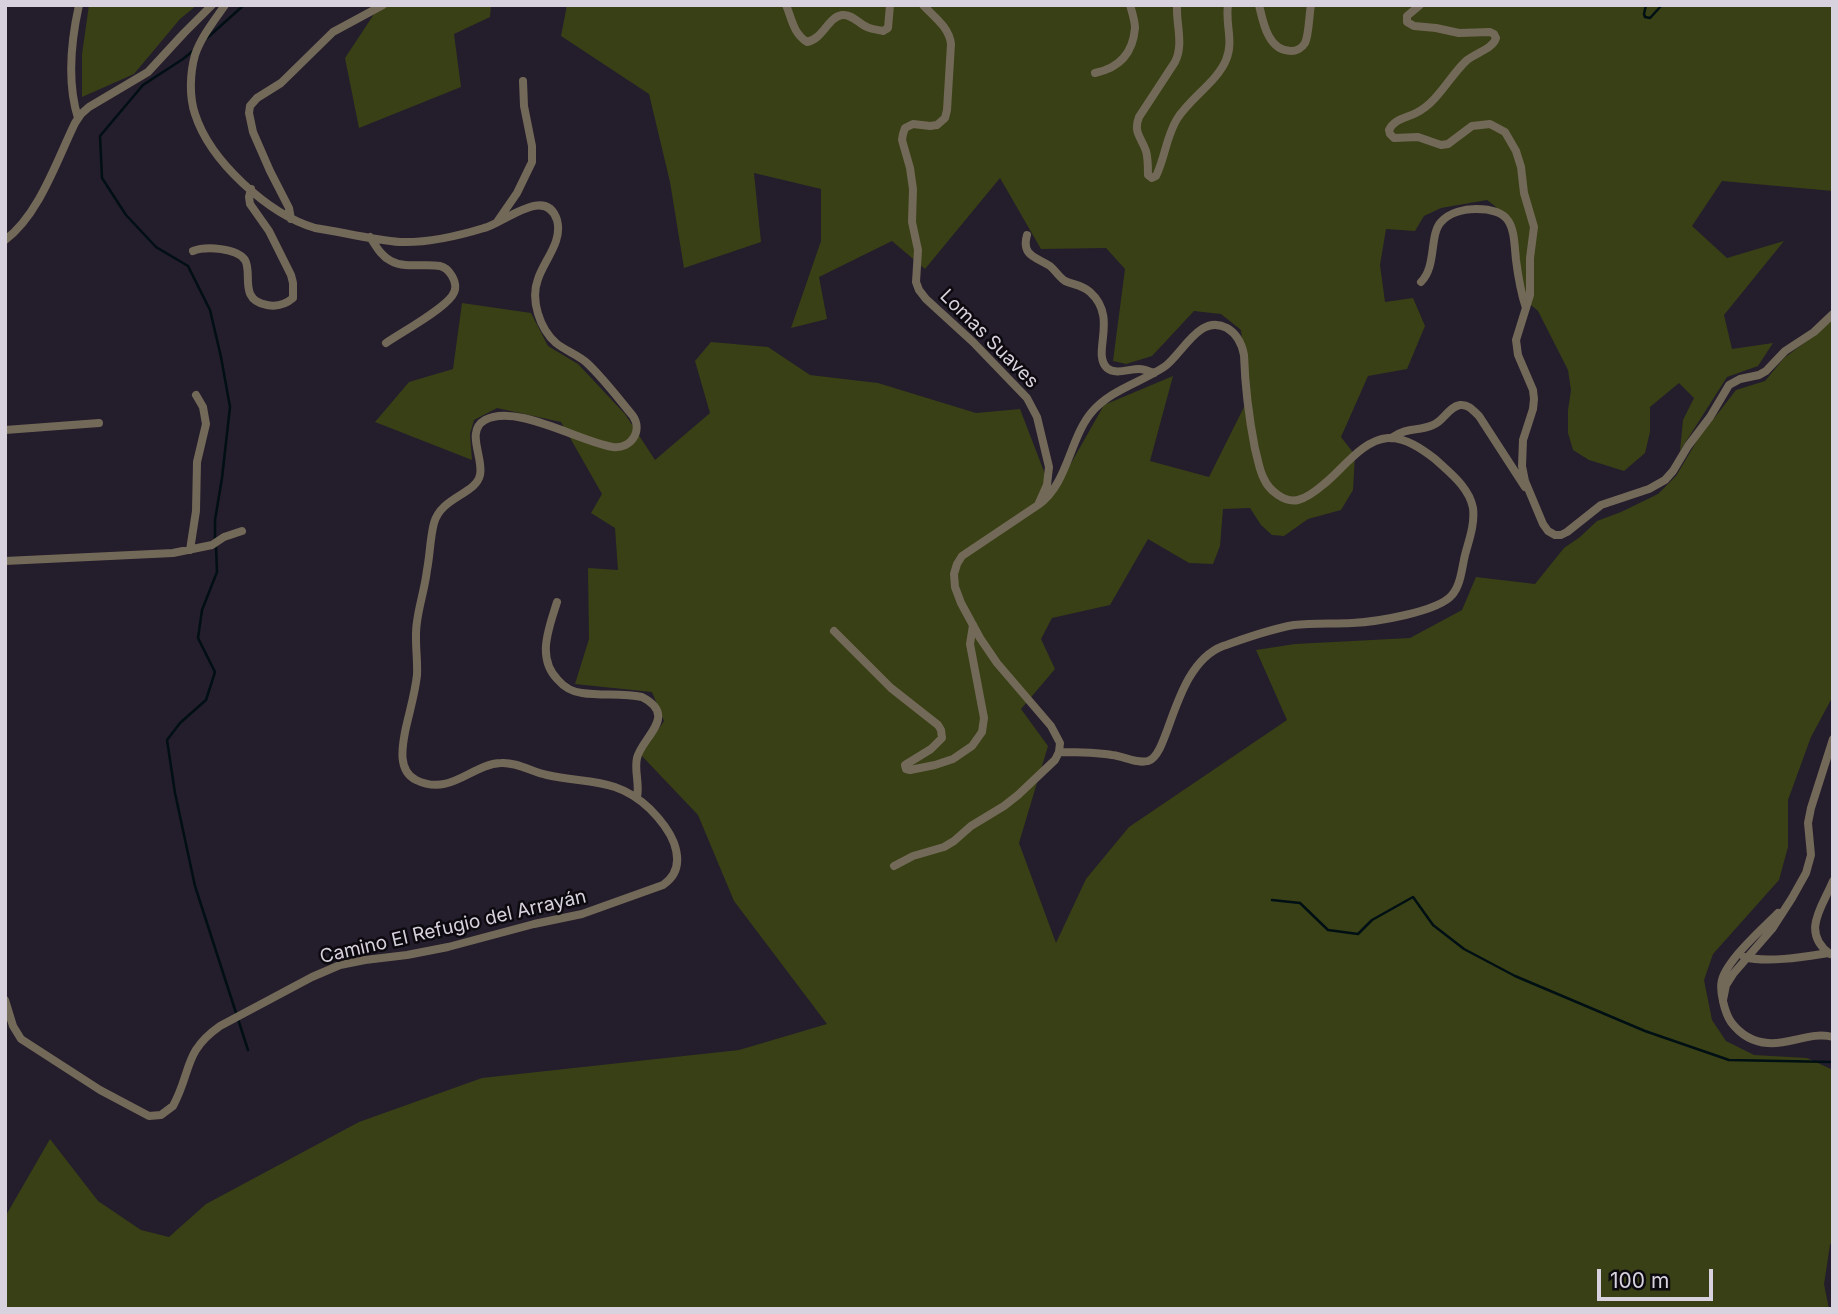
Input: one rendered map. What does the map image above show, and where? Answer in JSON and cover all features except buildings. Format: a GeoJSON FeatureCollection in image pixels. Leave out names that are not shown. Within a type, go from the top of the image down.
{"type":"FeatureCollection","features":[{"type":"Feature","properties":{"kind":"street"},"geometry":{"type":"LineString","coordinates":[[78,118],[71,81],[73,34],[79,5]]}},
{"type":"Feature","properties":{"kind":"street"},"geometry":{"type":"LineString","coordinates":[[5,240],[18,230],[34,208],[78,118],[94,104],[148,72],[212,5]]}},
{"type":"Feature","properties":{"kind":"street","name":"Camino El Refugio del Arrayán"},"geometry":{"type":"LineString","coordinates":[[5,1000],[9,1026],[22,1039],[100,1090],[144,1114],[162,1115],[175,1103],[192,1055],[203,1040],[220,1026],[312,977],[348,963],[435,950],[582,914],[666,883],[676,870],[674,843],[667,829],[637,797],[624,789],[609,784],[551,776],[509,763],[492,764],[453,782],[439,784],[413,778],[404,765],[403,743],[417,675],[417,622],[428,569],[433,524],[441,509],[480,477],[476,437],[480,424],[491,418],[511,417],[614,447],[622,446],[635,436],[635,418],[582,358],[557,343],[548,334],[541,321],[535,290],[557,237],[558,226],[554,212],[545,205],[534,205],[484,229],[434,240],[400,242],[315,228],[291,219],[271,206],[227,166],[198,122],[192,100],[194,57],[225,5]]}},
{"type":"Feature","properties":{"kind":"street"},"geometry":{"type":"LineString","coordinates":[[291,219],[287,202],[253,132],[250,106],[257,98],[282,83],[333,32],[383,5]]}},
{"type":"Feature","properties":{"kind":"street"},"geometry":{"type":"LineString","coordinates":[[786,5],[798,36],[813,41],[841,15],[853,17],[866,26],[883,31],[888,28],[890,5]]}},
{"type":"Feature","properties":{"kind":"street","name":"Lomas Suaves"},"geometry":{"type":"LineString","coordinates":[[923,5],[946,28],[951,44],[945,118],[934,126],[910,125],[905,128],[902,136],[914,189],[912,222],[918,250],[916,282],[926,299],[973,342],[1032,405],[1049,467],[1045,492],[1038,505]]}},
{"type":"Feature","properties":{"kind":"street"},"geometry":{"type":"LineString","coordinates":[[1096,73],[1109,70],[1128,55],[1135,27],[1130,5]]}},
{"type":"Feature","properties":{"kind":"street"},"geometry":{"type":"LineString","coordinates":[[1177,5],[1180,48],[1177,58],[1136,125],[1138,138],[1145,149],[1148,175],[1152,178],[1160,169],[1176,120],[1226,62],[1230,43],[1228,5]]}},
{"type":"Feature","properties":{"kind":"street"},"geometry":{"type":"LineString","coordinates":[[1259,5],[1272,41],[1280,48],[1291,51],[1300,48],[1306,41],[1311,5]]}},
{"type":"Feature","properties":{"kind":"street"},"geometry":{"type":"LineString","coordinates":[[1420,5],[1407,16],[1407,22],[1411,26],[1459,33],[1490,32],[1496,40],[1493,45],[1464,64],[1427,107],[1394,123],[1390,132],[1394,138],[1418,137],[1441,145],[1448,144],[1468,128],[1494,125],[1508,136],[1519,161],[1524,193],[1534,227],[1531,289],[1516,346],[1534,395],[1521,458],[1529,492],[1545,528],[1555,535],[1561,535],[1601,505],[1649,489],[1665,480],[1710,417],[1729,385],[1766,371],[1785,351],[1814,332],[1833,314]]}},
{"type":"Feature","properties":{"kind":"street"},"geometry":{"type":"LineString","coordinates":[[495,224],[517,193],[531,162],[533,146],[524,106],[523,81]]}},
{"type":"Feature","properties":{"kind":"street"},"geometry":{"type":"LineString","coordinates":[[193,251],[215,248],[243,257],[247,263],[249,291],[254,299],[263,304],[274,306],[287,303],[293,298],[291,275],[269,231],[250,204],[251,189]]}},
{"type":"Feature","properties":{"kind":"street"},"geometry":{"type":"LineString","coordinates":[[1421,282],[1429,271],[1436,231],[1441,222],[1454,213],[1469,209],[1492,210],[1501,214],[1515,238],[1520,284],[1526,308]]}},
{"type":"Feature","properties":{"kind":"street"},"geometry":{"type":"LineString","coordinates":[[1027,235],[1026,247],[1033,257],[1049,265],[1065,281],[1083,287],[1099,303],[1104,318],[1102,352],[1107,368],[1112,371],[1143,369],[1154,373]]}},
{"type":"Feature","properties":{"kind":"street"},"geometry":{"type":"LineString","coordinates":[[370,237],[379,251],[395,263],[441,266],[448,270],[456,287],[453,295],[441,307],[386,344]]}},
{"type":"Feature","properties":{"kind":"street"},"geometry":{"type":"LineString","coordinates":[[894,866],[954,841],[971,826],[1018,795],[1055,760],[1059,752],[1060,743],[1051,726],[997,663],[972,625],[955,587],[954,574],[957,564],[971,549],[1038,505],[1053,490],[1092,412],[1116,393],[1168,364],[1199,331],[1217,325],[1225,327],[1239,340],[1243,349],[1250,419],[1260,471],[1271,489],[1290,500],[1300,500],[1309,495],[1369,444],[1391,438],[1407,429],[1434,425],[1456,406],[1463,405],[1469,407],[1483,423],[1529,492]]}},
{"type":"Feature","properties":{"kind":"street"},"geometry":{"type":"LineString","coordinates":[[190,550],[196,511],[197,462],[206,424],[203,407],[196,395]]}},
{"type":"Feature","properties":{"kind":"street"},"geometry":{"type":"LineString","coordinates":[[5,430],[99,424]]}},
{"type":"Feature","properties":{"kind":"street"},"geometry":{"type":"LineString","coordinates":[[1059,752],[1115,755],[1141,762],[1152,760],[1159,753],[1173,711],[1188,679],[1201,661],[1218,649],[1287,626],[1353,623],[1403,615],[1427,609],[1451,596],[1458,584],[1472,528],[1471,501],[1460,483],[1433,457],[1412,444],[1391,438]]}},
{"type":"Feature","properties":{"kind":"street"},"geometry":{"type":"LineString","coordinates":[[5,561],[154,555],[212,545],[242,531]]}},
{"type":"Feature","properties":{"kind":"street"},"geometry":{"type":"LineString","coordinates":[[556,602],[545,648],[549,666],[558,681],[577,692],[642,697],[651,703],[657,712],[657,724],[638,756],[637,797]]}},
{"type":"Feature","properties":{"kind":"street"},"geometry":{"type":"LineString","coordinates":[[834,631],[882,680],[941,730],[942,738],[937,745],[905,765],[906,769],[910,770],[953,759],[972,746],[982,732],[984,718],[970,644],[972,625]]}},
{"type":"Feature","properties":{"kind":"street"},"geometry":{"type":"LineString","coordinates":[[1833,739],[1809,816],[1811,855],[1806,873],[1772,929],[1742,956],[1726,985],[1723,1000],[1733,1024],[1742,1034],[1755,1040],[1776,1043],[1824,1034],[1833,1037]]}},
{"type":"Feature","properties":{"kind":"street"},"geometry":{"type":"LineString","coordinates":[[1830,954],[1819,944],[1815,926],[1818,911],[1833,881]]}},
{"type":"Feature","properties":{"kind":"street"},"geometry":{"type":"LineString","coordinates":[[1742,956],[1801,957],[1830,954]]}},
{"type":"Feature","properties":{"kind":"green space"},"geometry":{"type":"Polygon","coordinates":[[[89,5],[197,5],[180,19],[134,74],[82,97],[82,54],[89,5]]]}},
{"type":"Feature","properties":{"kind":"green space"},"geometry":{"type":"Polygon","coordinates":[[[380,5],[491,5],[490,17],[454,34],[461,87],[359,128],[345,58],[380,5]]]}},
{"type":"Feature","properties":{"kind":"green space"},"geometry":{"type":"Polygon","coordinates":[[[567,5],[1833,5],[1833,191],[1722,181],[1692,226],[1727,258],[1784,241],[1724,315],[1732,349],[1773,343],[1758,366],[1727,377],[1680,451],[1683,420],[1694,398],[1679,383],[1650,407],[1650,432],[1645,453],[1624,471],[1589,460],[1573,450],[1568,433],[1571,390],[1568,370],[1538,311],[1525,300],[1510,228],[1495,206],[1487,200],[1441,208],[1424,216],[1415,231],[1386,229],[1380,265],[1385,302],[1413,298],[1425,326],[1407,369],[1368,376],[1341,437],[1355,455],[1353,490],[1341,510],[1308,519],[1284,536],[1272,535],[1261,525],[1250,508],[1223,509],[1220,546],[1213,564],[1189,563],[1148,539],[1110,605],[1052,618],[1041,639],[1055,669],[1021,709],[1048,746],[1019,843],[1056,943],[1086,879],[1129,827],[1287,720],[1256,650],[1295,644],[1410,638],[1462,610],[1476,577],[1535,584],[1564,548],[1597,521],[1658,494],[1676,476],[1698,439],[1736,390],[1765,381],[1784,358],[1833,319],[1833,696],[1811,737],[1788,800],[1788,847],[1779,880],[1713,954],[1704,980],[1712,1020],[1726,1041],[1754,1055],[1807,1058],[1833,1070],[1833,1239],[1824,1284],[1829,1309],[5,1309],[5,1217],[50,1139],[98,1201],[141,1230],[169,1237],[206,1204],[359,1122],[482,1078],[739,1050],[827,1024],[734,901],[698,815],[641,755],[664,721],[652,692],[575,684],[589,639],[588,568],[618,570],[615,528],[591,513],[602,494],[561,422],[497,408],[474,420],[470,434],[472,460],[375,422],[409,382],[453,369],[462,303],[531,313],[548,346],[578,364],[625,414],[655,460],[710,413],[695,361],[711,342],[768,347],[810,375],[878,383],[976,413],[1020,409],[1053,495],[1104,405],[1173,376],[1150,461],[1209,477],[1248,399],[1241,330],[1221,314],[1194,311],[1152,356],[1126,364],[1113,361],[1125,269],[1106,248],[1041,249],[1000,178],[925,269],[892,241],[819,277],[827,319],[791,328],[821,241],[821,189],[754,173],[761,242],[684,268],[670,182],[649,94],[561,36],[567,5]]]}},
{"type":"Feature","properties":{"kind":"waterway"},"geometry":{"type":"LineString","coordinates":[[207,38],[244,5]]}},
{"type":"Feature","properties":{"kind":"waterway"},"geometry":{"type":"LineString","coordinates":[[1646,5],[1644,14],[1650,18],[1662,5]]}},
{"type":"Feature","properties":{"kind":"waterway"},"geometry":{"type":"LineString","coordinates":[[194,50],[143,85],[100,136],[102,178],[126,215],[156,247],[188,266],[210,310],[230,407],[215,520],[215,539]]}},
{"type":"Feature","properties":{"kind":"waterway"},"geometry":{"type":"LineString","coordinates":[[216,546],[217,572],[202,610],[198,638],[215,672],[206,700],[180,723],[167,740],[175,793],[195,886],[248,1050]]}},
{"type":"Feature","properties":{"kind":"waterway"},"geometry":{"type":"LineString","coordinates":[[1272,900],[1300,903],[1328,930],[1358,934],[1372,920],[1413,897],[1433,925],[1464,949],[1515,976],[1645,1031],[1729,1060],[1833,1062]]}}]}
